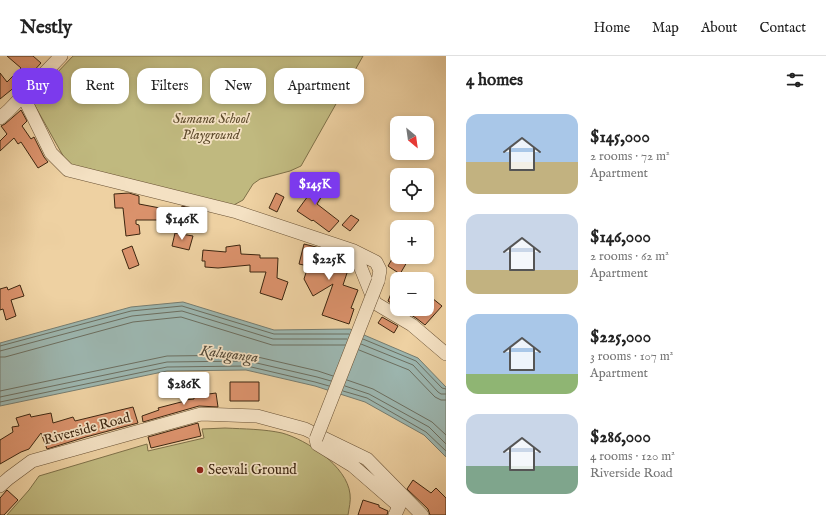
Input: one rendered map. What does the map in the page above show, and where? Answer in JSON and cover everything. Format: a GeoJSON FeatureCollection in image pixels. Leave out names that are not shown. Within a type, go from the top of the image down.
{"type":"FeatureCollection","features":[{"type":"Feature","properties":{"kind":"street"},"geometry":{"type":"LineString","coordinates":[[50,68],[61,56]]}},
{"type":"Feature","properties":{"kind":"street"},"geometry":{"type":"LineString","coordinates":[[3,112],[13,104]]}},
{"type":"Feature","properties":{"kind":"street"},"geometry":{"type":"LineString","coordinates":[[27,104],[51,153],[68,170],[237,212],[354,250],[376,262],[380,270],[378,281],[316,439],[317,444],[353,466],[399,506],[395,515]]}},
{"type":"Feature","properties":{"kind":"street"},"geometry":{"type":"LineString","coordinates":[[354,250],[375,303],[412,325],[446,354]]}},
{"type":"Feature","properties":{"kind":"street","name":"Riverside Road"},"geometry":{"type":"LineString","coordinates":[[0,486],[32,461],[201,414],[257,416],[305,429],[367,459],[422,515]]}},
{"type":"Feature","properties":{"kind":"green space","name":"Sumana School Playground"},"geometry":{"type":"Polygon","coordinates":[[[73,56],[363,56],[356,68],[274,68],[274,104],[336,104],[301,166],[290,171],[260,179],[253,184],[243,200],[232,206],[73,166],[66,161],[34,104],[63,104],[63,68],[62,68],[73,56]]]}},
{"type":"Feature","properties":{"kind":"green space","name":"Seevali Ground"},"geometry":{"type":"Polygon","coordinates":[[[225,428],[282,433],[292,436],[314,448],[334,464],[342,474],[350,494],[348,515],[7,515],[39,476],[147,444],[148,451],[204,438],[202,429],[225,428]]]}},
{"type":"Feature","properties":{"kind":"water","name":"Kaluganga"},"geometry":{"type":"Polygon","coordinates":[[[183,302],[274,330],[350,329],[418,358],[446,387],[446,457],[424,435],[365,402],[315,386],[246,370],[167,371],[0,406],[0,343],[131,307],[183,302]]]}},
{"type":"Feature","properties":{"kind":"building"},"geometry":{"type":"Polygon","coordinates":[[[7,56],[33,56],[41,63],[36,68],[21,68],[7,56]]]}},
{"type":"Feature","properties":{"kind":"building"},"geometry":{"type":"Polygon","coordinates":[[[0,73],[7,82],[12,77],[12,89],[0,99],[0,73]]]}},
{"type":"Feature","properties":{"kind":"building"},"geometry":{"type":"Polygon","coordinates":[[[21,110],[27,121],[22,126],[31,139],[34,137],[48,162],[38,168],[21,142],[18,144],[14,138],[0,151],[0,141],[7,134],[1,126],[21,110]]]}},
{"type":"Feature","properties":{"kind":"building"},"geometry":{"type":"Polygon","coordinates":[[[302,179],[325,191],[317,204],[339,221],[329,232],[313,220],[312,221],[297,211],[308,196],[296,189],[302,179]]]}},
{"type":"Feature","properties":{"kind":"building"},"geometry":{"type":"Polygon","coordinates":[[[129,193],[139,196],[139,204],[181,212],[182,206],[201,211],[201,220],[136,220],[136,224],[139,225],[140,234],[126,236],[123,208],[115,208],[114,194],[129,193]]]}},
{"type":"Feature","properties":{"kind":"building"},"geometry":{"type":"Polygon","coordinates":[[[276,193],[284,197],[277,212],[269,208],[276,193]]]}},
{"type":"Feature","properties":{"kind":"building"},"geometry":{"type":"Polygon","coordinates":[[[351,215],[359,220],[350,231],[342,225],[351,215]]]}},
{"type":"Feature","properties":{"kind":"building"},"geometry":{"type":"Polygon","coordinates":[[[175,233],[193,236],[189,250],[172,246],[175,233]]]}},
{"type":"Feature","properties":{"kind":"building"},"geometry":{"type":"Polygon","coordinates":[[[304,244],[324,249],[324,251],[336,254],[335,255],[349,260],[350,264],[343,285],[358,290],[351,308],[354,309],[349,324],[322,315],[333,284],[313,296],[304,279],[308,266],[299,264],[304,244]]]}},
{"type":"Feature","properties":{"kind":"building"},"geometry":{"type":"Polygon","coordinates":[[[240,245],[241,254],[260,255],[260,258],[278,258],[277,278],[288,282],[282,300],[260,293],[266,272],[250,272],[250,265],[218,268],[205,267],[205,261],[202,261],[203,250],[226,252],[226,247],[240,245]]]}},
{"type":"Feature","properties":{"kind":"building"},"geometry":{"type":"Polygon","coordinates":[[[132,246],[139,265],[129,269],[122,250],[132,246]]]}},
{"type":"Feature","properties":{"kind":"building"},"geometry":{"type":"Polygon","coordinates":[[[390,263],[390,264],[406,264],[401,272],[397,272],[388,266],[390,263]]]}},
{"type":"Feature","properties":{"kind":"building"},"geometry":{"type":"Polygon","coordinates":[[[20,285],[24,296],[11,300],[16,316],[6,320],[3,309],[0,310],[0,289],[7,287],[8,290],[20,285]]]}},
{"type":"Feature","properties":{"kind":"building"},"geometry":{"type":"Polygon","coordinates":[[[434,300],[442,306],[434,315],[434,300]]]}},
{"type":"Feature","properties":{"kind":"building"},"geometry":{"type":"Polygon","coordinates":[[[413,316],[433,316],[425,325],[413,316]]]}},
{"type":"Feature","properties":{"kind":"building"},"geometry":{"type":"Polygon","coordinates":[[[382,317],[398,326],[394,333],[378,323],[382,317]]]}},
{"type":"Feature","properties":{"kind":"building"},"geometry":{"type":"Polygon","coordinates":[[[230,382],[259,382],[259,401],[230,401],[230,382]]]}},
{"type":"Feature","properties":{"kind":"building"},"geometry":{"type":"Polygon","coordinates":[[[216,393],[218,407],[199,406],[143,422],[142,416],[159,410],[158,408],[185,401],[184,400],[194,399],[194,396],[216,393]]]}},
{"type":"Feature","properties":{"kind":"building"},"geometry":{"type":"Polygon","coordinates":[[[133,407],[138,423],[47,449],[41,433],[29,449],[0,464],[0,440],[13,432],[12,427],[19,426],[16,418],[30,414],[31,417],[51,413],[53,423],[73,417],[75,421],[133,407]]]}},
{"type":"Feature","properties":{"kind":"building"},"geometry":{"type":"Polygon","coordinates":[[[198,423],[201,436],[151,448],[148,437],[198,423]]]}},
{"type":"Feature","properties":{"kind":"building"},"geometry":{"type":"Polygon","coordinates":[[[413,480],[431,493],[436,488],[446,498],[446,515],[430,515],[428,509],[407,489],[413,480]]]}},
{"type":"Feature","properties":{"kind":"building"},"geometry":{"type":"Polygon","coordinates":[[[7,490],[18,500],[4,515],[0,515],[0,498],[7,490]]]}},
{"type":"Feature","properties":{"kind":"building"},"geometry":{"type":"Polygon","coordinates":[[[363,500],[379,505],[379,507],[388,511],[387,515],[358,515],[363,500]]]}},
{"type":"Feature","properties":{"kind":"place","name":"Seevali Ground"},"geometry":{"type":"Point","coordinates":[200,470]}}]}
